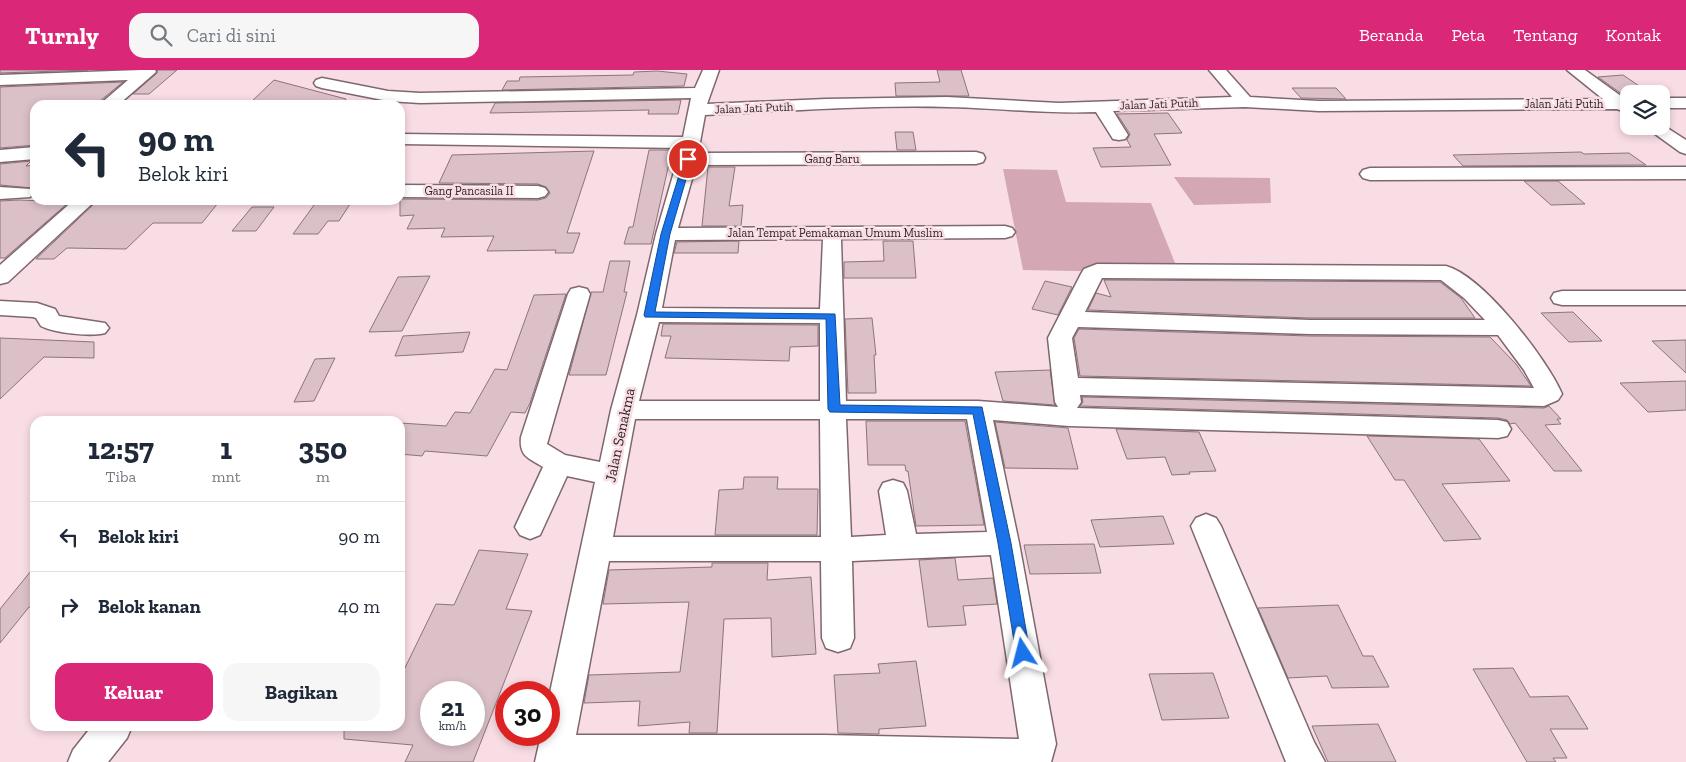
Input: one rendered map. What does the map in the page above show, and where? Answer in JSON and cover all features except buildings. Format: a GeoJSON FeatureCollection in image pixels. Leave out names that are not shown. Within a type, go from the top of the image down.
{"type":"FeatureCollection","features":[{"type":"Feature","properties":{"kind":"street","name":"Jalan Senakma"},"geometry":{"type":"LineString","coordinates":[[554,757],[624,410],[649,315],[666,234],[689,151],[699,102],[712,70]]}},
{"type":"Feature","properties":{"kind":"street"},"geometry":{"type":"LineString","coordinates":[[1217,70],[1245,102]]}},
{"type":"Feature","properties":{"kind":"street"},"geometry":{"type":"LineString","coordinates":[[1575,70],[1620,102]]}},
{"type":"Feature","properties":{"kind":"street"},"geometry":{"type":"LineString","coordinates":[[3,88],[28,80],[147,72]]}},
{"type":"Feature","properties":{"kind":"street"},"geometry":{"type":"LineString","coordinates":[[114,100],[147,72]]}},
{"type":"Feature","properties":{"kind":"street","name":"Jalan Jati Putih"},"geometry":{"type":"LineString","coordinates":[[322,83],[403,98],[552,89],[622,87],[699,102],[826,104],[947,102],[1059,108],[1245,102],[1319,106],[1620,106]]}},
{"type":"Feature","properties":{"kind":"street"},"geometry":{"type":"LineString","coordinates":[[1670,103],[1686,102]]}},
{"type":"Feature","properties":{"kind":"street"},"geometry":{"type":"LineString","coordinates":[[1101,106],[1119,135]]}},
{"type":"Feature","properties":{"kind":"street"},"geometry":{"type":"LineString","coordinates":[[1666,135],[1686,148]]}},
{"type":"Feature","properties":{"kind":"street","name":"Gang Baru"},"geometry":{"type":"LineString","coordinates":[[405,139],[689,151],[976,158]]}},
{"type":"Feature","properties":{"kind":"street"},"geometry":{"type":"LineString","coordinates":[[2,158],[30,154]]}},
{"type":"Feature","properties":{"kind":"street"},"geometry":{"type":"LineString","coordinates":[[1370,174],[1686,173]]}},
{"type":"Feature","properties":{"kind":"street","name":"Gang Pancasila II"},"geometry":{"type":"LineString","coordinates":[[405,191],[538,192]]}},
{"type":"Feature","properties":{"kind":"street"},"geometry":{"type":"LineString","coordinates":[[0,193],[23,193]]}},
{"type":"Feature","properties":{"kind":"street"},"geometry":{"type":"LineString","coordinates":[[0,277],[80,205]]}},
{"type":"Feature","properties":{"kind":"street","name":"Jalan Tempat Pemakaman Umum Muslim"},"geometry":{"type":"LineString","coordinates":[[666,234],[1004,232]]}},
{"type":"Feature","properties":{"kind":"street"},"geometry":{"type":"LineString","coordinates":[[832,241],[831,316],[838,549],[838,638]]}},
{"type":"Feature","properties":{"kind":"street"},"geometry":{"type":"LineString","coordinates":[[1067,386],[1544,397],[1549,394],[1540,372],[1504,328],[1461,283],[1446,273],[1437,271],[1097,271],[1092,274],[1060,338],[1067,386],[1069,417]]}},
{"type":"Feature","properties":{"kind":"street"},"geometry":{"type":"LineString","coordinates":[[579,294],[534,438],[533,448],[558,464],[612,475]]}},
{"type":"Feature","properties":{"kind":"street"},"geometry":{"type":"LineString","coordinates":[[1562,298],[1686,298]]}},
{"type":"Feature","properties":{"kind":"street"},"geometry":{"type":"LineString","coordinates":[[0,308],[37,310],[47,314],[49,321],[53,323],[97,328]]}},
{"type":"Feature","properties":{"kind":"street"},"geometry":{"type":"LineString","coordinates":[[649,315],[831,316]]}},
{"type":"Feature","properties":{"kind":"street"},"geometry":{"type":"LineString","coordinates":[[1070,319],[1310,327],[1504,328]]}},
{"type":"Feature","properties":{"kind":"street"},"geometry":{"type":"LineString","coordinates":[[624,410],[978,410],[1069,417],[1498,430]]}},
{"type":"Feature","properties":{"kind":"street"},"geometry":{"type":"LineString","coordinates":[[554,757],[824,752],[961,758],[1029,757],[1037,752],[1038,744],[1004,543],[978,410]]}},
{"type":"Feature","properties":{"kind":"street"},"geometry":{"type":"LineString","coordinates":[[530,527],[558,464]]}},
{"type":"Feature","properties":{"kind":"street"},"geometry":{"type":"LineString","coordinates":[[893,491],[903,547]]}},
{"type":"Feature","properties":{"kind":"street"},"geometry":{"type":"LineString","coordinates":[[1206,526],[1301,754],[1307,762]]}},
{"type":"Feature","properties":{"kind":"street"},"geometry":{"type":"LineString","coordinates":[[597,549],[838,549],[1004,543]]}},
{"type":"Feature","properties":{"kind":"street"},"geometry":{"type":"LineString","coordinates":[[86,762],[110,731]]}},
{"type":"Feature","properties":{"kind":"shaded area"},"geometry":{"type":"Polygon","coordinates":[[[1003,169],[1057,170],[1066,202],[1151,203],[1179,273],[1023,270],[1003,169]]]}},
{"type":"Feature","properties":{"kind":"shaded area"},"geometry":{"type":"Polygon","coordinates":[[[1174,177],[1270,178],[1271,203],[1194,205],[1174,177]]]}},
{"type":"Feature","properties":{"kind":"route"},"geometry":{"type":"LineString","coordinates":[[688,159],[666,234],[649,315],[831,316],[834,409],[978,410],[1023,653]]}}]}
